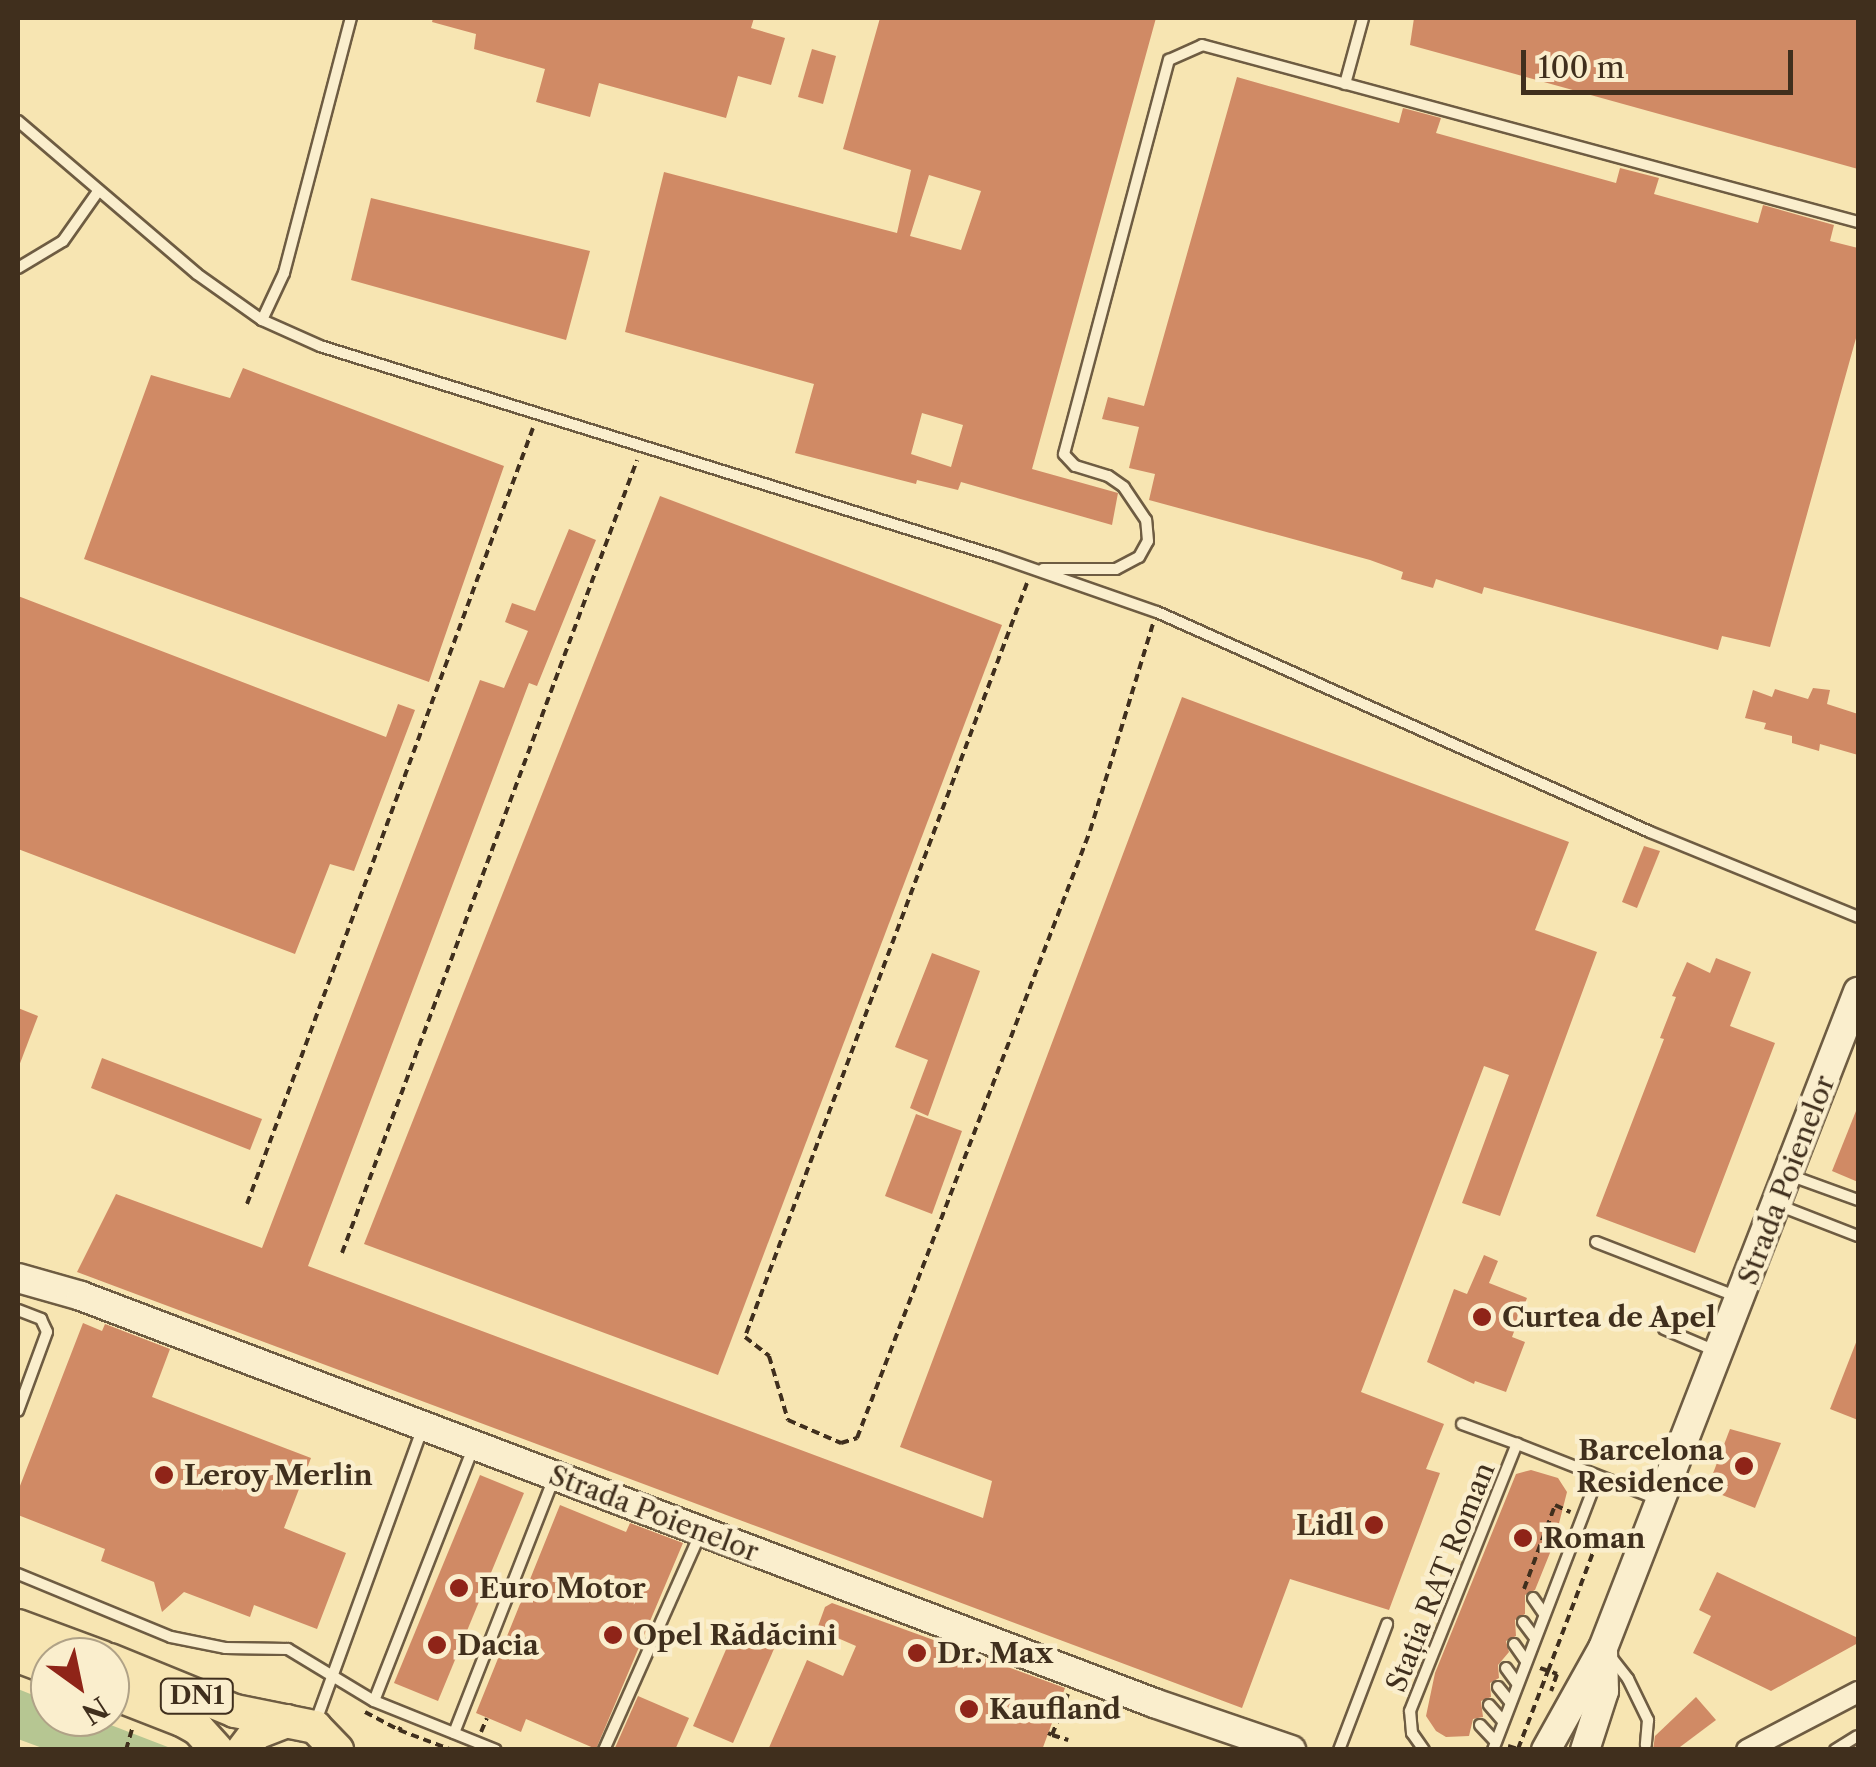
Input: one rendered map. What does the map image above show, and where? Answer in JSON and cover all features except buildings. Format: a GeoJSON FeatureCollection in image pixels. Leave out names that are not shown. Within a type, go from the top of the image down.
{"type":"FeatureCollection","features":[{"type":"Feature","properties":{"kind":"main road"},"geometry":{"type":"LineString","coordinates":[[18,1626],[48,1637]]}},
{"type":"Feature","properties":{"kind":"main road","name":"DN1"},"geometry":{"type":"LineString","coordinates":[[130,1668],[235,1711],[326,1738]]}},
{"type":"Feature","properties":{"kind":"main road","name":"DN1"},"geometry":{"type":"LineString","coordinates":[[130,1700],[198,1729],[217,1750]]}},
{"type":"Feature","properties":{"kind":"main road","name":"DN1"},"geometry":{"type":"LineString","coordinates":[[243,1750],[256,1733],[326,1738]]}},
{"type":"Feature","properties":{"kind":"street","name":"Strada Poienelor"},"geometry":{"type":"LineString","coordinates":[[1546,1750],[1603,1648],[1858,992]]}},
{"type":"Feature","properties":{"kind":"street","name":"Strada Poienelor"},"geometry":{"type":"LineString","coordinates":[[18,1278],[81,1296],[1154,1703],[1291,1750]]}},
{"type":"Feature","properties":{"kind":"street","name":"Strada Poienelor"},"geometry":{"type":"LineString","coordinates":[[1584,1750],[1604,1691],[1603,1648]]}},
{"type":"Feature","properties":{"kind":"street"},"geometry":{"type":"LineString","coordinates":[[1747,1750],[1858,1692]]}},
{"type":"Feature","properties":{"kind":"lane"},"geometry":{"type":"LineString","coordinates":[[262,320],[284,273],[348,18]]}},
{"type":"Feature","properties":{"kind":"lane"},"geometry":{"type":"LineString","coordinates":[[1344,84],[1363,18]]}},
{"type":"Feature","properties":{"kind":"lane"},"geometry":{"type":"LineString","coordinates":[[1033,569],[1116,569],[1138,557],[1148,541],[1146,520],[1124,487],[1108,476],[1075,466],[1064,454],[1169,60],[1202,45],[1858,222]]}},
{"type":"Feature","properties":{"kind":"lane"},"geometry":{"type":"LineString","coordinates":[[18,121],[197,274],[262,320],[320,346],[1033,569],[1156,612],[1650,832],[1858,917]]}},
{"type":"Feature","properties":{"kind":"lane"},"geometry":{"type":"LineString","coordinates":[[18,268],[63,240],[99,190]]}},
{"type":"Feature","properties":{"kind":"lane"},"geometry":{"type":"LineString","coordinates":[[1788,1175],[1858,1200]]}},
{"type":"Feature","properties":{"kind":"lane"},"geometry":{"type":"LineString","coordinates":[[1777,1205],[1858,1236]]}},
{"type":"Feature","properties":{"kind":"lane"},"geometry":{"type":"LineString","coordinates":[[1596,1242],[1740,1298]]}},
{"type":"Feature","properties":{"kind":"lane"},"geometry":{"type":"LineString","coordinates":[[18,1310],[41,1318],[47,1332],[18,1411]]}},
{"type":"Feature","properties":{"kind":"lane"},"geometry":{"type":"LineString","coordinates":[[1664,1329],[1719,1353]]}},
{"type":"Feature","properties":{"kind":"lane"},"geometry":{"type":"LineString","coordinates":[[1462,1424],[1517,1444]]}},
{"type":"Feature","properties":{"kind":"lane"},"geometry":{"type":"LineString","coordinates":[[326,1738],[331,1678],[423,1427]]}},
{"type":"Feature","properties":{"kind":"lane","name":"Stația RAT Roman"},"geometry":{"type":"LineString","coordinates":[[1424,1750],[1412,1733],[1410,1712],[1487,1532],[1517,1444],[1661,1500]]}},
{"type":"Feature","properties":{"kind":"lane"},"geometry":{"type":"LineString","coordinates":[[374,1701],[474,1446]]}},
{"type":"Feature","properties":{"kind":"lane"},"geometry":{"type":"LineString","coordinates":[[454,1732],[555,1476]]}},
{"type":"Feature","properties":{"kind":"lane"},"geometry":{"type":"LineString","coordinates":[[1494,1745],[1598,1476]]}},
{"type":"Feature","properties":{"kind":"lane"},"geometry":{"type":"LineString","coordinates":[[604,1750],[701,1531]]}},
{"type":"Feature","properties":{"kind":"lane"},"geometry":{"type":"LineString","coordinates":[[18,1574],[171,1637],[225,1648],[288,1649],[374,1701],[496,1750]]}},
{"type":"Feature","properties":{"kind":"lane"},"geometry":{"type":"LineString","coordinates":[[1533,1598],[1544,1614]]}},
{"type":"Feature","properties":{"kind":"lane"},"geometry":{"type":"LineString","coordinates":[[1523,1622],[1535,1638]]}},
{"type":"Feature","properties":{"kind":"lane"},"geometry":{"type":"LineString","coordinates":[[1338,1750],[1387,1624]]}},
{"type":"Feature","properties":{"kind":"lane"},"geometry":{"type":"LineString","coordinates":[[1514,1644],[1526,1661]]}},
{"type":"Feature","properties":{"kind":"lane"},"geometry":{"type":"LineString","coordinates":[[1603,1648],[1638,1696],[1648,1720],[1646,1745]]}},
{"type":"Feature","properties":{"kind":"lane"},"geometry":{"type":"LineString","coordinates":[[1506,1668],[1518,1683]]}},
{"type":"Feature","properties":{"kind":"lane"},"geometry":{"type":"LineString","coordinates":[[1498,1687],[1510,1702]]}},
{"type":"Feature","properties":{"kind":"lane"},"geometry":{"type":"LineString","coordinates":[[1489,1705],[1502,1722]]}},
{"type":"Feature","properties":{"kind":"lane"},"geometry":{"type":"LineString","coordinates":[[1480,1724],[1494,1745]]}},
{"type":"Feature","properties":{"kind":"lane"},"geometry":{"type":"LineString","coordinates":[[1835,1750],[1856,1736]]}},
{"type":"Feature","properties":{"kind":"path"},"geometry":{"type":"LineString","coordinates":[[246,1204],[538,414]]}},
{"type":"Feature","properties":{"kind":"path"},"geometry":{"type":"LineString","coordinates":[[342,1253],[642,446]]}},
{"type":"Feature","properties":{"kind":"path"},"geometry":{"type":"LineString","coordinates":[[1033,569],[745,1337],[769,1356],[788,1420],[840,1443],[857,1438],[1090,830],[1156,612]]}},
{"type":"Feature","properties":{"kind":"path"},"geometry":{"type":"LineString","coordinates":[[1506,1750],[1505,1744],[1518,1749],[1599,1537],[1589,1534],[1595,1522],[1556,1506],[1520,1599]]}},
{"type":"Feature","properties":{"kind":"path"},"geometry":{"type":"LineString","coordinates":[[1068,1740],[1050,1734],[1074,1680]]}},
{"type":"Feature","properties":{"kind":"path"},"geometry":{"type":"LineString","coordinates":[[126,1750],[133,1726]]}},
{"type":"Feature","properties":{"kind":"green space"},"geometry":{"type":"Polygon","coordinates":[[[18,1689],[30,1694],[30,1737],[130,1737],[130,1732],[173,1749],[45,1749],[18,1739],[18,1689]]]}},
{"type":"Feature","properties":{"kind":"place","name":"Curtea de Apel"},"geometry":{"type":"Point","coordinates":[1482,1317]}},
{"type":"Feature","properties":{"kind":"place","name":"Barcelona Residence"},"geometry":{"type":"Point","coordinates":[1744,1466]}},
{"type":"Feature","properties":{"kind":"place","name":"Leroy Merlin"},"geometry":{"type":"Point","coordinates":[164,1475]}},
{"type":"Feature","properties":{"kind":"place","name":"Lidl"},"geometry":{"type":"Point","coordinates":[1374,1525]}},
{"type":"Feature","properties":{"kind":"place","name":"Roman"},"geometry":{"type":"Point","coordinates":[1523,1538]}},
{"type":"Feature","properties":{"kind":"place","name":"Euro Motor"},"geometry":{"type":"Point","coordinates":[459,1588]}},
{"type":"Feature","properties":{"kind":"place","name":"Opel Rădăcini"},"geometry":{"type":"Point","coordinates":[613,1635]}},
{"type":"Feature","properties":{"kind":"place","name":"Dacia"},"geometry":{"type":"Point","coordinates":[437,1645]}},
{"type":"Feature","properties":{"kind":"place","name":"Dr. Max"},"geometry":{"type":"Point","coordinates":[917,1653]}},
{"type":"Feature","properties":{"kind":"place","name":"Kaufland"},"geometry":{"type":"Point","coordinates":[969,1709]}}]}
